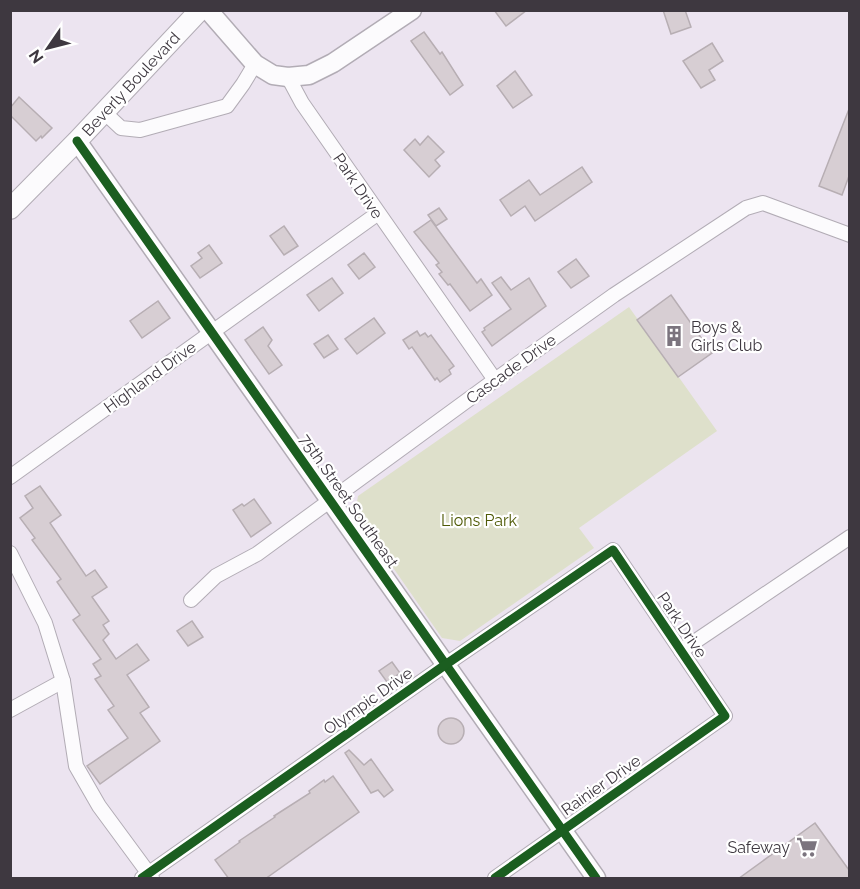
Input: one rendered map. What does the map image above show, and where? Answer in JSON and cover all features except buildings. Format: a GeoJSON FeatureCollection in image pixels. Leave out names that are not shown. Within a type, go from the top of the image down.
{"type":"FeatureCollection","features":[{"type":"Feature","properties":{"kind":"main road","name":"Beverly Boulevard"},"geometry":{"type":"LineString","coordinates":[[10,209],[200,10]]}},
{"type":"Feature","properties":{"kind":"street"},"geometry":{"type":"LineString","coordinates":[[208,10],[255,64],[273,75],[288,77],[309,75],[333,63],[412,10]]}},
{"type":"Feature","properties":{"kind":"street"},"geometry":{"type":"LineString","coordinates":[[104,112],[121,128],[140,130],[227,106],[255,64]]}},
{"type":"Feature","properties":{"kind":"street","name":"Park Drive"},"geometry":{"type":"LineString","coordinates":[[288,77],[302,103],[377,214],[495,380]]}},
{"type":"Feature","properties":{"kind":"street","name":"75th Street Southeast"},"geometry":{"type":"LineString","coordinates":[[77,141],[596,879]]}},
{"type":"Feature","properties":{"kind":"street","name":"Cascade Drive"},"geometry":{"type":"LineString","coordinates":[[191,600],[216,576],[257,554],[614,295],[746,208],[763,203],[849,235]]}},
{"type":"Feature","properties":{"kind":"street","name":"Highland Drive"},"geometry":{"type":"LineString","coordinates":[[10,477],[377,214]]}},
{"type":"Feature","properties":{"kind":"street"},"geometry":{"type":"LineString","coordinates":[[681,651],[849,537]]}},
{"type":"Feature","properties":{"kind":"street","name":"Park Drive"},"geometry":{"type":"LineString","coordinates":[[613,550],[725,716]]}},
{"type":"Feature","properties":{"kind":"street","name":"Olympic Drive"},"geometry":{"type":"LineString","coordinates":[[148,877],[445,665],[613,550]]}},
{"type":"Feature","properties":{"kind":"street"},"geometry":{"type":"LineString","coordinates":[[10,553],[45,623],[63,681],[76,766],[99,806],[148,877]]}},
{"type":"Feature","properties":{"kind":"street"},"geometry":{"type":"LineString","coordinates":[[10,710],[63,681]]}},
{"type":"Feature","properties":{"kind":"street","name":"Rainier Drive"},"geometry":{"type":"LineString","coordinates":[[495,879],[725,716]]}},
{"type":"Feature","properties":{"kind":"green space","name":"Lions Park"},"geometry":{"type":"Polygon","coordinates":[[[629,307],[717,431],[579,528],[594,548],[460,641],[442,638],[355,513],[358,496],[629,307]]]}},
{"type":"Feature","properties":{"kind":"cycle path"},"geometry":{"type":"LineString","coordinates":[[77,141],[596,878]]}},
{"type":"Feature","properties":{"kind":"cycle path"},"geometry":{"type":"LineString","coordinates":[[142,878],[613,550],[725,716],[495,878]]}},
{"type":"Feature","properties":{"kind":"place","name":"Boys & Girls Club"},"geometry":{"type":"Point","coordinates":[674,336]}},
{"type":"Feature","properties":{"kind":"place","name":"Safeway"},"geometry":{"type":"Point","coordinates":[807,847]}}]}
